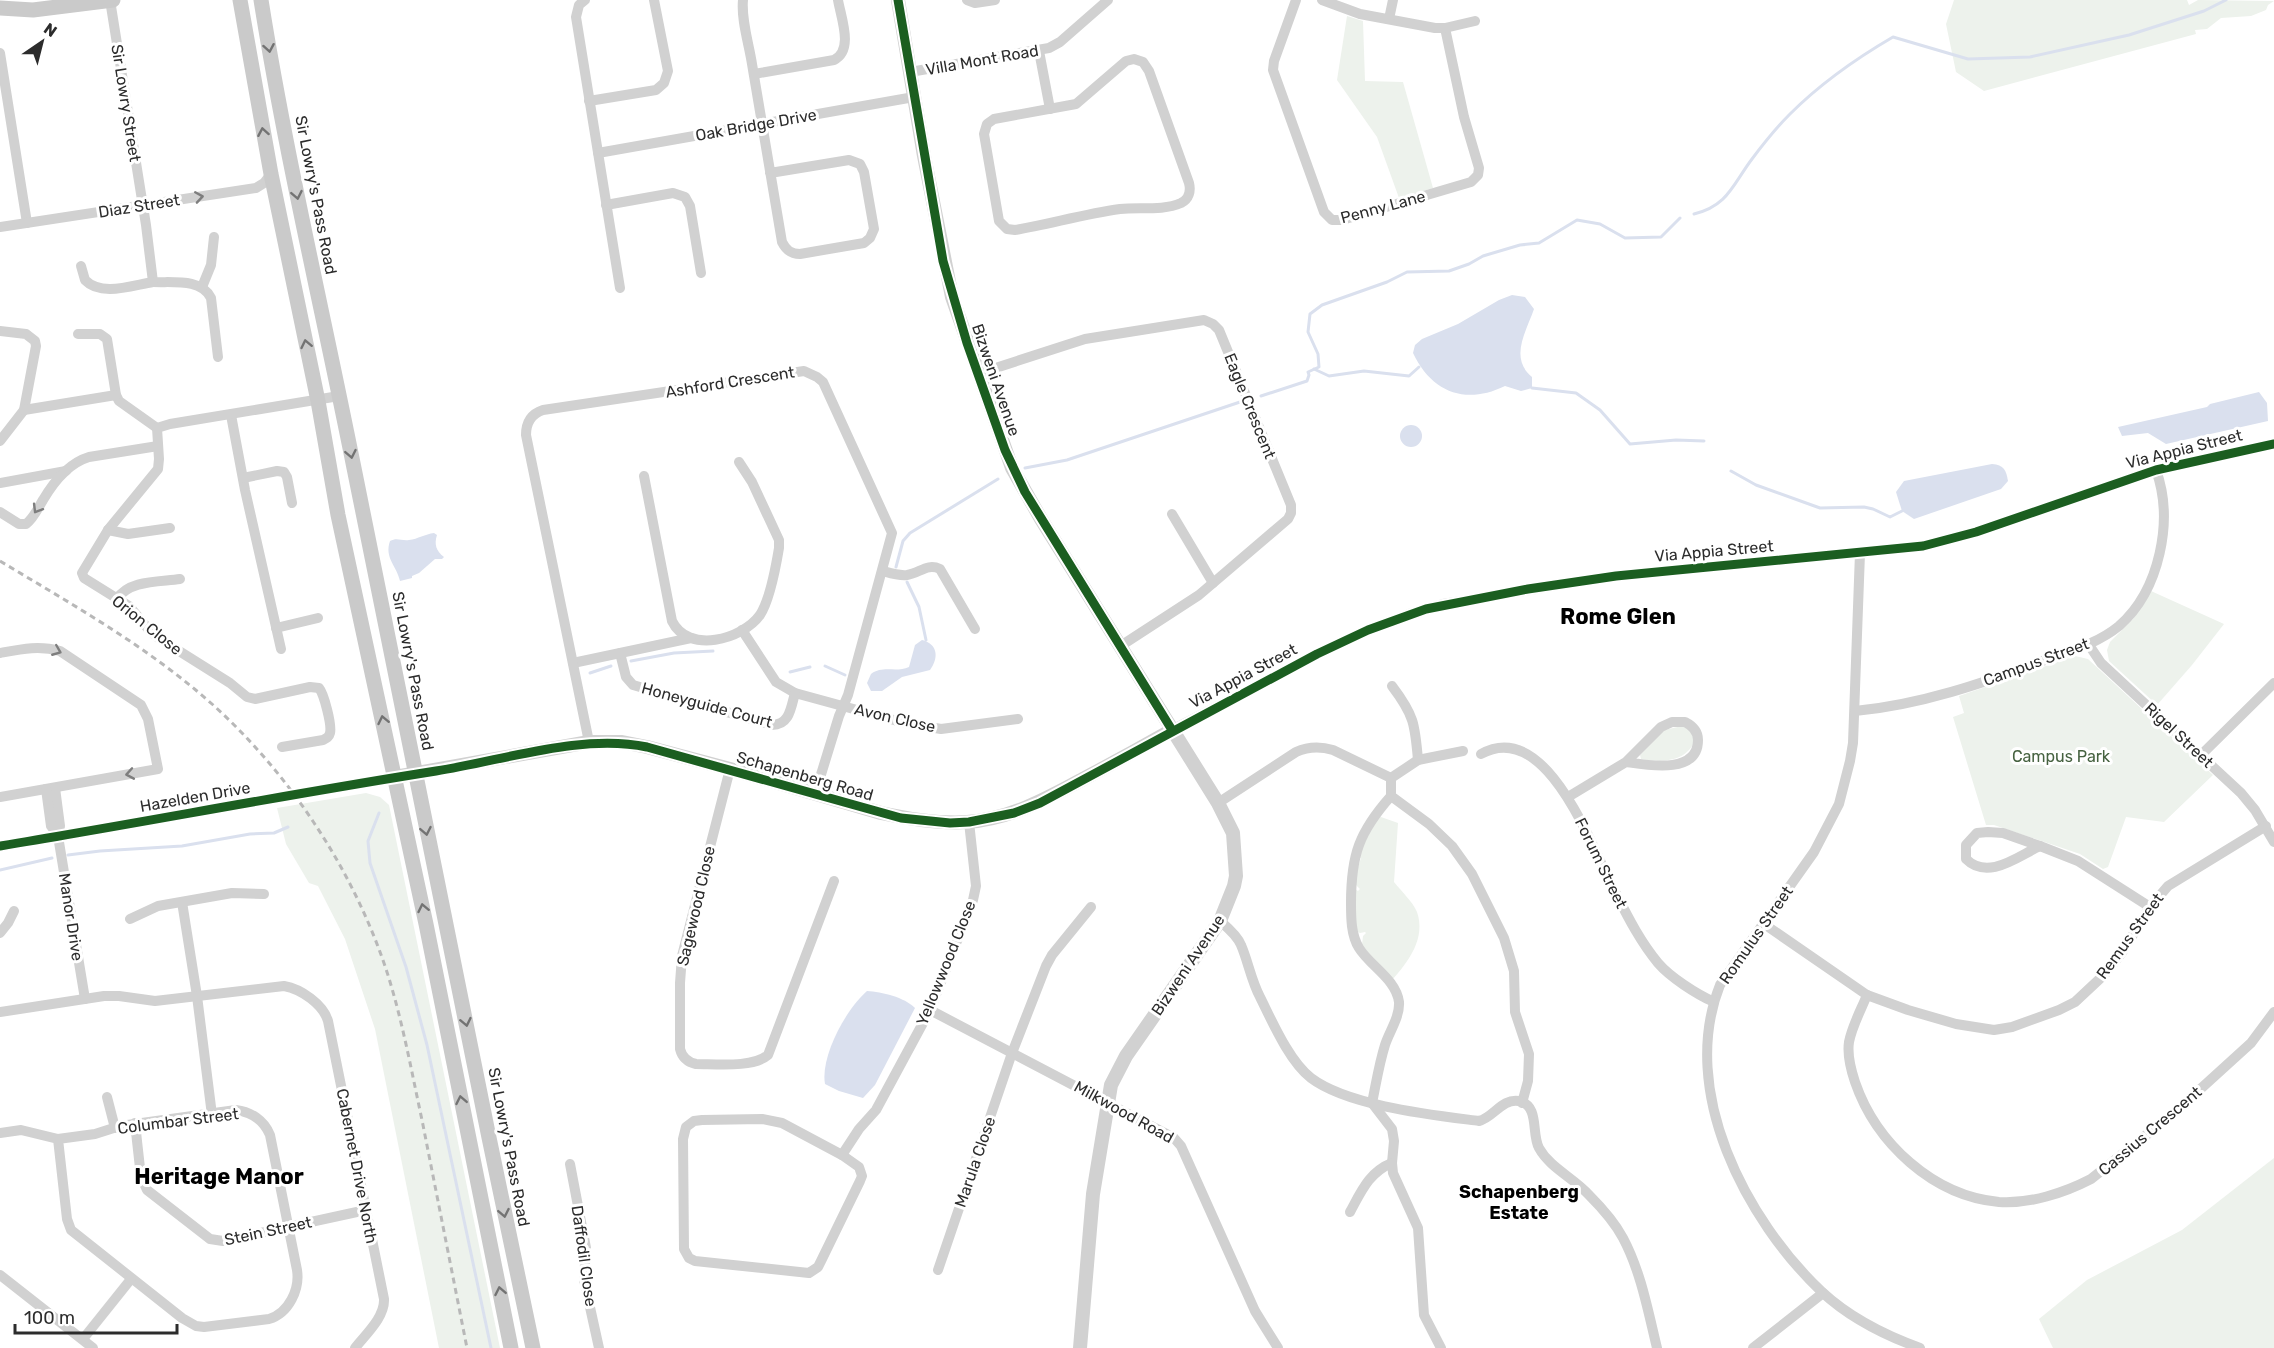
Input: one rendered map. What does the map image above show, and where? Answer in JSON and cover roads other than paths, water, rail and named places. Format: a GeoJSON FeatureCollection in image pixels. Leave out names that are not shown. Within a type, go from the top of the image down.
{"type":"FeatureCollection","features":[{"type":"Feature","properties":{"kind":"main road"},"geometry":{"type":"LineString","coordinates":[[0,7],[17,0]]}},
{"type":"Feature","properties":{"kind":"main road"},"geometry":{"type":"LineString","coordinates":[[0,7],[33,10],[112,0]]}},
{"type":"Feature","properties":{"kind":"main road"},"geometry":{"type":"LineString","coordinates":[[240,0],[271,174],[318,401],[338,515],[395,777],[511,1348]]}},
{"type":"Feature","properties":{"kind":"main road","name":"Sir Lowry's Pass Road"},"geometry":{"type":"LineString","coordinates":[[261,0],[286,143],[533,1348]]}},
{"type":"Feature","properties":{"kind":"street","name":"Sir Lowry Street"},"geometry":{"type":"LineString","coordinates":[[112,0],[153,282]]}},
{"type":"Feature","properties":{"kind":"street"},"geometry":{"type":"LineString","coordinates":[[585,0],[579,4],[576,17],[620,288]]}},
{"type":"Feature","properties":{"kind":"street"},"geometry":{"type":"LineString","coordinates":[[589,101],[656,90],[664,83],[668,71],[654,0]]}},
{"type":"Feature","properties":{"kind":"street"},"geometry":{"type":"LineString","coordinates":[[743,0],[782,242],[789,252],[800,254],[860,244],[872,236],[874,229],[864,172],[856,162],[849,160],[771,173]]}},
{"type":"Feature","properties":{"kind":"street"},"geometry":{"type":"LineString","coordinates":[[754,74],[834,60],[841,56],[846,46],[838,0]]}},
{"type":"Feature","properties":{"kind":"street","name":"Bizweni Avenue"},"geometry":{"type":"LineString","coordinates":[[898,0],[943,261],[977,374],[1012,468],[1119,646],[1218,803],[1233,833],[1236,876],[1226,909],[1126,1056],[1111,1085],[1093,1194],[1080,1348]]}},
{"type":"Feature","properties":{"kind":"street"},"geometry":{"type":"LineString","coordinates":[[967,0],[975,3],[995,0]]}},
{"type":"Feature","properties":{"kind":"street","name":"Villa Mont Road"},"geometry":{"type":"LineString","coordinates":[[910,72],[1039,51],[1060,42],[1108,0]]}},
{"type":"Feature","properties":{"kind":"street","name":"Penny Lane"},"geometry":{"type":"LineString","coordinates":[[1296,0],[1274,61],[1273,70],[1324,212],[1332,220],[1342,220],[1471,182],[1478,175],[1479,168],[1464,117],[1445,28]]}},
{"type":"Feature","properties":{"kind":"street"},"geometry":{"type":"LineString","coordinates":[[1322,0],[1360,14],[1445,28],[1475,21]]}},
{"type":"Feature","properties":{"kind":"street"},"geometry":{"type":"LineString","coordinates":[[1389,19],[1393,0]]}},
{"type":"Feature","properties":{"kind":"street"},"geometry":{"type":"LineString","coordinates":[[1039,51],[1050,110]]}},
{"type":"Feature","properties":{"kind":"street"},"geometry":{"type":"LineString","coordinates":[[0,53],[27,223]]}},
{"type":"Feature","properties":{"kind":"street"},"geometry":{"type":"LineString","coordinates":[[1134,59],[1143,62],[1149,71],[1189,183],[1190,191],[1187,198],[1170,206],[1121,209],[1015,231],[1007,229],[999,221],[984,134],[985,127],[994,119],[1050,110],[1080,102],[1126,61],[1134,59]]}},
{"type":"Feature","properties":{"kind":"street","name":"Oak Bridge Drive"},"geometry":{"type":"LineString","coordinates":[[598,153],[914,97]]}},
{"type":"Feature","properties":{"kind":"street","name":"Diaz Street"},"geometry":{"type":"LineString","coordinates":[[0,227],[256,188],[264,183],[271,174]]}},
{"type":"Feature","properties":{"kind":"street"},"geometry":{"type":"LineString","coordinates":[[606,205],[673,193],[685,197],[690,206],[701,273]]}},
{"type":"Feature","properties":{"kind":"street"},"geometry":{"type":"LineString","coordinates":[[202,287],[210,265],[214,237]]}},
{"type":"Feature","properties":{"kind":"street"},"geometry":{"type":"LineString","coordinates":[[81,266],[85,280],[98,288],[111,289],[153,282],[194,284],[202,287],[211,298],[218,357]]}},
{"type":"Feature","properties":{"kind":"street","name":"Eagle Crescent"},"geometry":{"type":"LineString","coordinates":[[977,374],[1094,337],[1200,320],[1209,321],[1217,327],[1292,509],[1288,519],[1213,583],[1175,612],[1119,646]]}},
{"type":"Feature","properties":{"kind":"street"},"geometry":{"type":"LineString","coordinates":[[0,331],[26,334],[35,341],[35,353],[24,410],[0,441]]}},
{"type":"Feature","properties":{"kind":"street"},"geometry":{"type":"LineString","coordinates":[[78,334],[100,334],[107,339],[116,395],[119,401],[157,428],[339,396]]}},
{"type":"Feature","properties":{"kind":"street","name":"Ashford Crescent"},"geometry":{"type":"LineString","coordinates":[[589,742],[526,435],[531,418],[543,411],[795,371],[811,373],[823,382],[890,525],[892,540],[815,794]]}},
{"type":"Feature","properties":{"kind":"street"},"geometry":{"type":"LineString","coordinates":[[24,410],[116,395]]}},
{"type":"Feature","properties":{"kind":"street"},"geometry":{"type":"LineString","coordinates":[[231,415],[280,649]]}},
{"type":"Feature","properties":{"kind":"street","name":"Orion Close"},"geometry":{"type":"LineString","coordinates":[[157,428],[159,464],[156,473],[108,530],[83,571],[83,576],[129,606],[150,632],[230,683],[245,696],[255,699],[310,687],[319,688],[323,696],[330,730],[328,736],[323,740],[282,747]]}},
{"type":"Feature","properties":{"kind":"street","name":"Via Appia Street"},"geometry":{"type":"LineString","coordinates":[[1172,730],[1368,630],[1443,604],[1616,576],[1923,546],[1952,539],[2156,470],[2274,444]]}},
{"type":"Feature","properties":{"kind":"street"},"geometry":{"type":"LineString","coordinates":[[0,512],[19,524],[29,522],[52,486],[79,461],[89,457],[158,446]]}},
{"type":"Feature","properties":{"kind":"street"},"geometry":{"type":"LineString","coordinates":[[573,663],[691,638],[723,639],[742,630],[762,612],[779,548],[778,540],[752,482],[739,462]]}},
{"type":"Feature","properties":{"kind":"street","name":"Campus Street"},"geometry":{"type":"LineString","coordinates":[[1855,711],[1881,708],[1966,687],[2089,645],[2118,626],[2140,600],[2155,569],[2162,545],[2161,487],[2156,470]]}},
{"type":"Feature","properties":{"kind":"street"},"geometry":{"type":"LineString","coordinates":[[0,483],[66,471]]}},
{"type":"Feature","properties":{"kind":"street"},"geometry":{"type":"LineString","coordinates":[[243,478],[277,471],[284,472],[292,503]]}},
{"type":"Feature","properties":{"kind":"street"},"geometry":{"type":"LineString","coordinates":[[644,476],[672,621],[681,633],[691,638]]}},
{"type":"Feature","properties":{"kind":"street"},"geometry":{"type":"LineString","coordinates":[[1172,514],[1213,583]]}},
{"type":"Feature","properties":{"kind":"street"},"geometry":{"type":"LineString","coordinates":[[108,530],[128,534],[170,528]]}},
{"type":"Feature","properties":{"kind":"street","name":"Romulus Street"},"geometry":{"type":"LineString","coordinates":[[1860,553],[1855,711],[1850,761],[1839,804],[1814,852],[1720,986],[1714,1002],[1707,1078],[1713,1108],[1736,1170],[1760,1217],[1776,1241],[1823,1293],[1865,1324],[1892,1338],[1920,1348]]}},
{"type":"Feature","properties":{"kind":"street"},"geometry":{"type":"LineString","coordinates":[[883,571],[909,575],[930,566],[940,569],[975,628]]}},
{"type":"Feature","properties":{"kind":"street"},"geometry":{"type":"LineString","coordinates":[[117,599],[124,590],[133,586],[180,579]]}},
{"type":"Feature","properties":{"kind":"street"},"geometry":{"type":"LineString","coordinates":[[276,628],[318,618]]}},
{"type":"Feature","properties":{"kind":"street"},"geometry":{"type":"LineString","coordinates":[[742,630],[777,682],[795,693]]}},
{"type":"Feature","properties":{"kind":"street","name":"Rigel Street"},"geometry":{"type":"LineString","coordinates":[[2089,645],[2101,663],[2241,793],[2266,826]]}},
{"type":"Feature","properties":{"kind":"street"},"geometry":{"type":"LineString","coordinates":[[0,652],[36,647],[47,647],[60,651],[134,700],[146,712],[158,769],[0,797]]}},
{"type":"Feature","properties":{"kind":"street","name":"Honeyguide Court"},"geometry":{"type":"LineString","coordinates":[[620,653],[626,677],[633,685],[772,725],[780,725],[786,720],[795,693]]}},
{"type":"Feature","properties":{"kind":"street"},"geometry":{"type":"LineString","coordinates":[[2200,755],[2274,683]]}},
{"type":"Feature","properties":{"kind":"street"},"geometry":{"type":"LineString","coordinates":[[1392,686],[1409,708],[1414,720],[1418,760]]}},
{"type":"Feature","properties":{"kind":"street","name":"Avon Close"},"geometry":{"type":"LineString","coordinates":[[795,693],[901,722],[941,729],[1018,719]]}},
{"type":"Feature","properties":{"kind":"street"},"geometry":{"type":"LineString","coordinates":[[1568,797],[1626,762],[1666,724],[1685,722],[1696,731],[1698,739],[1694,754],[1678,764],[1657,767],[1626,762]]}},
{"type":"Feature","properties":{"kind":"street","name":"Schapenberg Road"},"geometry":{"type":"LineString","coordinates":[[395,777],[589,742],[639,745],[901,818],[950,823],[969,822],[1014,813],[1040,802],[1172,730]]}},
{"type":"Feature","properties":{"kind":"street","name":"Forum Street"},"geometry":{"type":"LineString","coordinates":[[1481,754],[1492,747],[1502,746],[1524,753],[1539,762],[1554,777],[1568,797],[1626,914],[1648,950],[1659,965],[1699,996],[1714,1002]]}},
{"type":"Feature","properties":{"kind":"street"},"geometry":{"type":"LineString","coordinates":[[1218,803],[1296,752],[1310,747],[1325,747],[1333,750],[1391,778]]}},
{"type":"Feature","properties":{"kind":"street"},"geometry":{"type":"LineString","coordinates":[[1391,778],[1418,760],[1463,751]]}},
{"type":"Feature","properties":{"kind":"street","name":"Sagewood Close"},"geometry":{"type":"LineString","coordinates":[[730,769],[680,970],[681,1048],[688,1062],[696,1064],[752,1063],[768,1054],[834,882]]}},
{"type":"Feature","properties":{"kind":"street","name":"Hazelden Drive"},"geometry":{"type":"LineString","coordinates":[[0,846],[395,777]]}},
{"type":"Feature","properties":{"kind":"street"},"geometry":{"type":"LineString","coordinates":[[1372,1103],[1385,1045],[1398,1014],[1399,1003],[1390,983],[1368,959],[1356,939],[1351,913],[1351,874],[1358,844],[1369,821],[1391,796],[1391,778]]}},
{"type":"Feature","properties":{"kind":"street","name":"Manor Drive"},"geometry":{"type":"LineString","coordinates":[[50,788],[60,826],[58,836],[85,999]]}},
{"type":"Feature","properties":{"kind":"street"},"geometry":{"type":"LineString","coordinates":[[1391,796],[1442,836],[1458,853],[1472,874],[1504,938],[1514,970],[1515,1012],[1529,1054],[1529,1074],[1522,1102]]}},
{"type":"Feature","properties":{"kind":"street","name":"Yellowwood Close"},"geometry":{"type":"LineString","coordinates":[[842,1155],[859,1129],[876,1110],[930,1010],[974,895],[975,881],[969,822]]}},
{"type":"Feature","properties":{"kind":"street"},"geometry":{"type":"LineString","coordinates":[[2266,826],[2274,842]]}},
{"type":"Feature","properties":{"kind":"street","name":"Remus Street"},"geometry":{"type":"LineString","coordinates":[[1764,924],[1867,995],[1956,1024],[1994,1030],[2012,1027],[2060,1010],[2075,1002],[2121,954],[2150,907],[2168,886],[2266,826]]}},
{"type":"Feature","properties":{"kind":"street"},"geometry":{"type":"LineString","coordinates":[[2040,846],[2003,865],[1990,868],[1972,865],[1966,860],[1965,851],[1971,838],[1977,833],[2003,834],[2040,846],[2078,861],[2150,907]]}},
{"type":"Feature","properties":{"kind":"street"},"geometry":{"type":"LineString","coordinates":[[130,918],[150,908],[232,893],[264,894]]}},
{"type":"Feature","properties":{"kind":"street"},"geometry":{"type":"LineString","coordinates":[[182,902],[198,996],[212,1115]]}},
{"type":"Feature","properties":{"kind":"street","name":"Marula Close"},"geometry":{"type":"LineString","coordinates":[[938,1270],[1012,1053],[1046,966],[1091,907]]}},
{"type":"Feature","properties":{"kind":"street"},"geometry":{"type":"LineString","coordinates":[[0,933],[14,911]]}},
{"type":"Feature","properties":{"kind":"street"},"geometry":{"type":"LineString","coordinates":[[1220,921],[1240,943],[1256,988],[1297,1063],[1311,1078],[1331,1090],[1358,1101],[1479,1121],[1486,1120],[1507,1103],[1516,1101],[1528,1106],[1533,1114],[1534,1136],[1548,1161],[1588,1194],[1622,1236],[1637,1272],[1657,1348]]}},
{"type":"Feature","properties":{"kind":"street","name":"Cabernet Drive North"},"geometry":{"type":"LineString","coordinates":[[198,996],[284,986],[296,989],[320,1007],[326,1015],[385,1306],[355,1348]]}},
{"type":"Feature","properties":{"kind":"street","name":"Cassius Crescent"},"geometry":{"type":"LineString","coordinates":[[1867,995],[1849,1042],[1849,1059],[1870,1117],[1896,1150],[1930,1178],[1959,1192],[1998,1202],[2032,1200],[2077,1187],[2091,1179],[2174,1113],[2251,1043],[2272,1017]]}},
{"type":"Feature","properties":{"kind":"street"},"geometry":{"type":"LineString","coordinates":[[0,1012],[119,996],[155,1001],[198,996]]}},
{"type":"Feature","properties":{"kind":"street","name":"Milkwood Road"},"geometry":{"type":"LineString","coordinates":[[930,1010],[1172,1135],[1181,1146],[1254,1311],[1278,1348]]}},
{"type":"Feature","properties":{"kind":"street"},"geometry":{"type":"LineString","coordinates":[[107,1097],[115,1128]]}},
{"type":"Feature","properties":{"kind":"street"},"geometry":{"type":"LineString","coordinates":[[1372,1103],[1392,1129],[1393,1173],[1418,1228],[1424,1315],[1441,1348]]}},
{"type":"Feature","properties":{"kind":"street","name":"Columbar Street"},"geometry":{"type":"LineString","coordinates":[[0,1133],[21,1130],[58,1139],[95,1134],[135,1123],[212,1115],[236,1110],[253,1116],[267,1128],[297,1270],[298,1287],[284,1309],[275,1317],[204,1327],[196,1326],[131,1279],[75,1234],[68,1225],[58,1139]]}},
{"type":"Feature","properties":{"kind":"street"},"geometry":{"type":"LineString","coordinates":[[702,1120],[775,1120],[842,1155],[855,1163],[862,1176],[814,1271],[803,1273],[695,1262],[686,1254],[683,1240],[683,1139],[684,1131],[689,1124],[702,1120]]}},
{"type":"Feature","properties":{"kind":"street","name":"Stein Street"},"geometry":{"type":"LineString","coordinates":[[135,1123],[143,1184],[147,1190],[210,1239],[223,1241],[366,1210]]}},
{"type":"Feature","properties":{"kind":"street"},"geometry":{"type":"LineString","coordinates":[[1350,1212],[1370,1178],[1379,1168],[1392,1163]]}},
{"type":"Feature","properties":{"kind":"street","name":"Daffodil Close"},"geometry":{"type":"LineString","coordinates":[[570,1164],[586,1248],[584,1280],[598,1348]]}},
{"type":"Feature","properties":{"kind":"street"},"geometry":{"type":"LineString","coordinates":[[0,1276],[93,1348]]}},
{"type":"Feature","properties":{"kind":"street"},"geometry":{"type":"LineString","coordinates":[[82,1339],[131,1279]]}},
{"type":"Feature","properties":{"kind":"street"},"geometry":{"type":"LineString","coordinates":[[1753,1348],[1823,1293]]}},
{"type":"Feature","properties":{"kind":"waterway"},"geometry":{"type":"LineString","coordinates":[[1694,214],[1715,206],[1729,193],[1770,136],[1814,92],[1839,72],[1893,37],[1968,59],[2030,57],[2129,35],[2204,11],[2226,0]]}},
{"type":"Feature","properties":{"kind":"waterway"},"geometry":{"type":"LineString","coordinates":[[1261,396],[1307,381],[1308,372],[1319,367],[1318,354],[1308,332],[1310,314],[1322,305],[1387,282],[1407,272],[1449,271],[1483,256],[1520,245],[1539,243],[1577,220],[1600,224],[1625,238],[1661,237],[1680,218]]}},
{"type":"Feature","properties":{"kind":"waterway"},"geometry":{"type":"LineString","coordinates":[[1314,369],[1329,376],[1364,371],[1409,376],[1419,367]]}},
{"type":"Feature","properties":{"kind":"waterway"},"geometry":{"type":"LineString","coordinates":[[1532,388],[1576,393],[1600,410],[1630,444],[1676,440],[1704,441]]}},
{"type":"Feature","properties":{"kind":"waterway"},"geometry":{"type":"LineString","coordinates":[[1025,468],[1067,460],[1240,402]]}},
{"type":"Feature","properties":{"kind":"waterway"},"geometry":{"type":"LineString","coordinates":[[1731,471],[1756,485],[1820,508],[1864,507],[1890,517],[1902,511]]}},
{"type":"Feature","properties":{"kind":"waterway"},"geometry":{"type":"LineString","coordinates":[[896,567],[903,541],[910,533],[998,479]]}},
{"type":"Feature","properties":{"kind":"waterway"},"geometry":{"type":"LineString","coordinates":[[907,582],[919,607],[926,640]]}},
{"type":"Feature","properties":{"kind":"waterway"},"geometry":{"type":"LineString","coordinates":[[631,661],[674,653],[713,651]]}},
{"type":"Feature","properties":{"kind":"waterway"},"geometry":{"type":"LineString","coordinates":[[590,673],[611,666]]}},
{"type":"Feature","properties":{"kind":"waterway"},"geometry":{"type":"LineString","coordinates":[[825,666],[845,675]]}},
{"type":"Feature","properties":{"kind":"waterway"},"geometry":{"type":"LineString","coordinates":[[790,672],[810,667]]}},
{"type":"Feature","properties":{"kind":"waterway"},"geometry":{"type":"LineString","coordinates":[[379,813],[368,841],[370,863],[406,967],[427,1045],[491,1348]]}},
{"type":"Feature","properties":{"kind":"waterway"},"geometry":{"type":"LineString","coordinates":[[68,855],[182,846],[250,834],[274,833],[288,827]]}},
{"type":"Feature","properties":{"kind":"waterway"},"geometry":{"type":"LineString","coordinates":[[0,870],[52,858]]}},
{"type":"Feature","properties":{"kind":"railway"},"geometry":{"type":"LineString","coordinates":[[0,561],[136,645],[188,683],[212,704],[241,731],[293,793],[337,860],[372,932],[397,1006],[467,1348]]}},
{"type":"Feature","properties":{"kind":"district","name":"Rome Glen"},"geometry":{"type":"Point","coordinates":[1618,616]}},
{"type":"Feature","properties":{"kind":"district","name":"Heritage Manor"},"geometry":{"type":"Point","coordinates":[219,1176]}},
{"type":"Feature","properties":{"kind":"district","name":"Schapenberg Estate"},"geometry":{"type":"Point","coordinates":[1519,1202]}},
{"type":"Feature","properties":{"kind":"park label","name":"Campus Park"},"geometry":{"type":"Point","coordinates":[2061,756]}}]}
